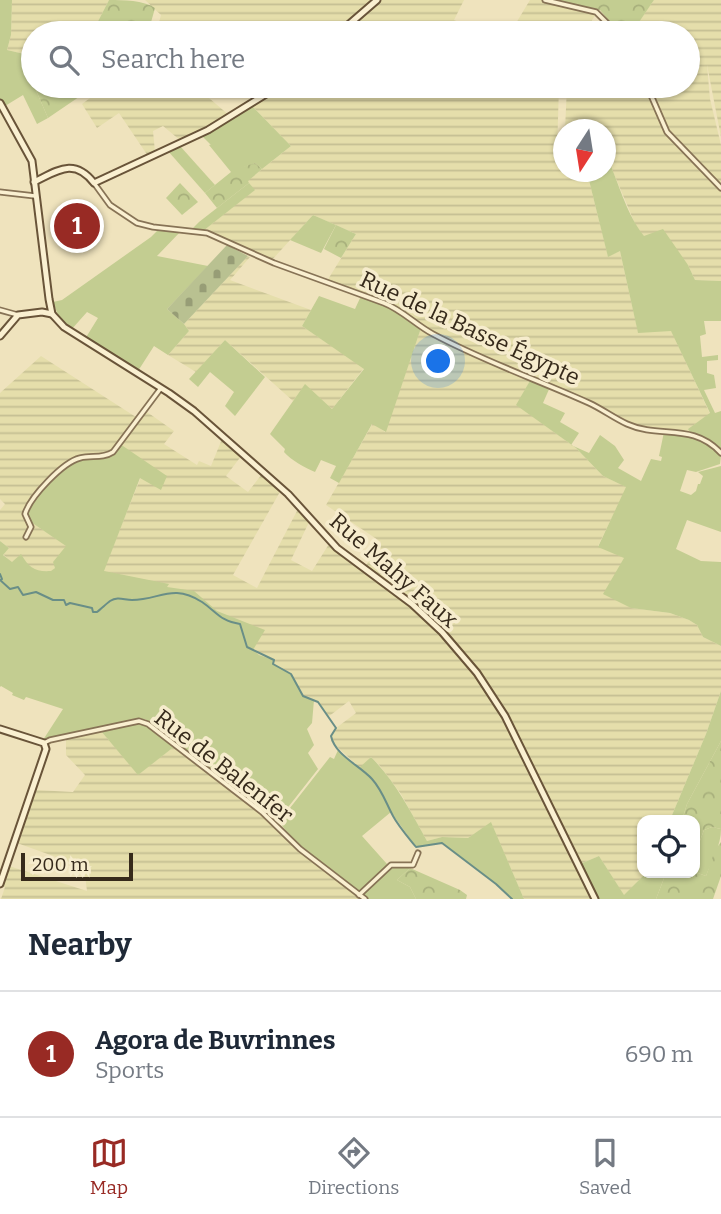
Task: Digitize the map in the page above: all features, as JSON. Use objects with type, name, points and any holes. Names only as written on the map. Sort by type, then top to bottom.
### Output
[{"type":"street","points":[[352,21],[376,0]]},
{"type":"street","points":[[545,0],[596,12],[608,21]]},
{"type":"street","points":[[34,182],[67,167],[85,174],[94,183],[208,130],[261,98]]},
{"type":"street","points":[[652,98],[667,132],[721,188]]},
{"type":"street","points":[[0,103],[32,161],[52,314],[42,312],[18,315],[0,310]]},
{"type":"street","name":"Rue de la Basse Égypte","points":[[94,183],[110,205],[137,223],[206,233],[274,263],[384,303],[434,335],[593,405],[627,424],[686,432],[711,444],[721,453]]},
{"type":"street","points":[[0,192],[35,195]]},
{"type":"street","name":"Rue Mahy Faux","points":[[52,314],[71,332],[194,411],[288,494],[337,548],[418,609],[468,661],[510,725],[595,899]]},
{"type":"street","points":[[0,336],[18,315]]},
{"type":"street","points":[[26,537],[31,527],[26,518],[26,510],[33,498],[70,462],[80,457],[102,457],[113,452],[161,388]]},
{"type":"street","name":"Rue de Balenfer","points":[[44,743],[139,721],[146,722],[262,812],[300,849],[365,899]]},
{"type":"street","points":[[0,729],[44,743],[46,752],[0,884]]},
{"type":"street","points":[[359,895],[391,865],[413,865],[418,853]]},
{"type":"shaded area","points":[[12,0],[109,0],[98,21],[21,21],[21,53],[7,50],[11,35]]},
{"type":"shaded area","points":[[145,0],[374,0],[350,21],[159,21],[161,15]]},
{"type":"shaded area","points":[[379,0],[464,0],[454,20],[456,21],[355,21]]},
{"type":"shaded area","points":[[530,0],[542,0],[597,13],[592,21],[517,21]]},
{"type":"shaded area","points":[[654,0],[721,0],[721,137],[707,65],[710,99],[721,145],[721,187],[669,133],[653,98],[700,98],[700,21],[639,21]]},
{"type":"shaded area","points":[[90,98],[209,98],[230,116],[181,141],[163,126],[153,131],[155,152],[148,156],[119,113],[97,128],[82,104]]},
{"type":"shaded area","points":[[264,98],[559,98],[558,119],[553,119],[553,182],[590,182],[608,256],[620,251],[638,332],[671,330],[710,414],[688,429],[689,431],[633,425],[593,403],[441,337],[393,305],[327,281],[356,234],[313,215],[271,261],[203,231],[254,190],[247,181],[291,146],[252,106]]},
{"type":"shaded area","points":[[566,98],[651,98],[665,130],[721,190],[721,281],[695,280],[688,265],[644,237],[636,226],[616,179],[616,119],[566,119]]},
{"type":"shaded area","points":[[248,256],[250,257],[230,280],[311,310],[302,326],[364,368],[332,409],[305,385],[293,401],[225,340],[196,372],[168,355],[189,331],[184,324]]},
{"type":"shaded area","points":[[421,328],[531,379],[517,405],[576,448],[603,476],[627,487],[598,546],[625,558],[631,608],[670,613],[689,620],[697,625],[703,637],[721,646],[721,691],[706,734],[672,815],[637,815],[637,878],[641,878],[624,896],[599,856],[580,864],[505,712],[452,640],[365,567],[381,542],[326,505],[373,423],[385,432]]},
{"type":"shaded area","points":[[41,356],[139,419],[111,451],[71,460],[27,504],[25,511],[28,520],[67,546],[55,561],[55,568],[51,572],[36,571],[28,565],[12,563],[3,554],[9,548],[0,541],[0,510],[5,504],[0,499],[0,393]]},
{"type":"shaded area","points":[[147,412],[174,431],[164,444],[197,465],[199,461],[211,466],[222,439],[242,455],[226,476],[248,492],[262,474],[281,490],[233,575],[257,588],[299,507],[310,520],[291,560],[312,571],[329,544],[398,595],[438,630],[471,669],[499,709],[595,899],[524,899],[491,823],[468,838],[442,837],[427,841],[401,794],[380,766],[371,757],[360,768],[331,741],[336,728],[356,713],[349,701],[328,717],[318,702],[303,696],[291,674],[273,664],[274,660],[259,655],[103,571],[141,477],[120,444]]},
{"type":"shaded area","points":[[101,731],[138,774],[175,746],[265,815],[360,897],[1,899],[5,887],[1,886],[9,866],[87,891],[84,867],[17,843],[36,790],[73,792],[85,775],[66,755],[66,738]]},
{"type":"green space","points":[[0,0],[12,0],[11,35],[7,50],[21,53],[21,96],[5,106],[0,100]]},
{"type":"green space","points":[[109,0],[139,2],[155,8],[151,21],[98,21]]},
{"type":"green space","points":[[654,0],[640,21],[609,21],[600,10],[553,2]]},
{"type":"green space","points":[[24,98],[39,98],[48,118],[37,124]]},
{"type":"green space","points":[[39,98],[77,98],[48,118]]},
{"type":"green space","points":[[252,106],[291,146],[262,169],[255,163],[236,170],[201,135]]},
{"type":"green space","points":[[213,144],[236,169],[255,163],[262,169],[217,208],[205,193],[231,172],[209,145]]},
{"type":"green space","points":[[180,146],[215,185],[205,193],[168,151]]},
{"type":"green space","points":[[616,180],[627,207],[644,236],[663,229],[695,280],[721,281],[721,321],[704,321],[706,334],[700,336],[702,357],[718,355],[718,360],[707,361],[707,373],[714,375],[716,388],[704,390],[715,413],[721,411],[721,451],[689,431],[688,429],[710,413],[671,331],[638,333],[620,251],[608,257],[589,182],[616,182]]},
{"type":"green space","points":[[180,183],[198,202],[182,215],[166,198]]},
{"type":"green space","points":[[249,183],[255,190],[203,231],[192,229],[199,222]]},
{"type":"green space","points":[[313,215],[336,225],[321,253],[290,240]]},
{"type":"green space","points":[[336,225],[356,234],[341,258],[324,249]]},
{"type":"green space","points":[[159,229],[181,231],[157,256],[208,266],[167,309],[189,331],[168,355],[154,346],[138,371],[85,339],[98,318],[87,312],[71,330],[58,315],[53,302],[62,300]]},
{"type":"green space","points":[[227,245],[248,256],[184,324],[167,309]]},
{"type":"green space","points":[[319,296],[355,309],[361,296],[396,310],[421,328],[386,432],[372,424],[339,483],[330,478],[336,466],[321,460],[315,472],[294,461],[270,434],[305,384],[332,409],[364,369],[302,326]]},
{"type":"green space","points":[[225,340],[265,377],[235,416],[225,406],[234,392],[210,372],[198,387],[189,379]]},
{"type":"green space","points":[[531,379],[550,387],[543,403],[565,413],[560,422],[579,433],[571,445],[516,405]]},
{"type":"green space","points":[[664,432],[694,439],[721,455],[720,464],[696,472],[687,470],[680,491],[691,495],[703,476],[698,472],[721,466],[721,532],[687,520],[676,549],[701,561],[721,562],[721,646],[703,637],[697,625],[689,620],[670,613],[631,608],[603,594],[624,558],[598,547],[626,487],[603,476],[573,446],[589,453],[600,435],[615,446],[624,460],[618,468],[641,481],[651,459],[661,461],[662,457],[659,456]]},
{"type":"green space","points":[[120,444],[167,476],[161,490],[140,478],[104,571],[194,591],[217,611],[265,630],[253,650],[274,660],[274,664],[291,674],[303,696],[314,700],[312,723],[307,729],[314,745],[308,753],[318,769],[276,821],[145,719],[43,740],[63,709],[26,697],[24,700],[0,687],[0,541],[9,548],[3,555],[12,562],[21,554],[30,566],[37,570],[51,571],[55,568],[53,562],[66,546],[28,520],[27,511],[36,497],[71,463],[83,458],[103,458]]},
{"type":"green space","points":[[721,691],[721,741],[684,815],[672,815]]},
{"type":"green space","points":[[135,723],[147,724],[175,746],[138,775],[101,731]]},
{"type":"green space","points":[[721,741],[721,829],[712,827],[704,830],[700,841],[700,815],[684,815]]},
{"type":"green space","points":[[338,750],[359,768],[371,757],[380,766],[409,808],[427,841],[442,837],[468,838],[491,822],[524,899],[512,899],[442,843],[416,847],[391,812],[362,836],[387,864],[390,863],[359,892],[300,848],[279,822],[330,757],[334,759]]},
{"type":"green space","points":[[712,827],[721,829],[718,847],[706,876],[700,874],[700,841],[704,830]]},
{"type":"green space","points":[[721,842],[721,876],[713,899],[656,899],[664,878],[700,878],[700,874],[706,876],[715,850]]},
{"type":"green space","points":[[599,856],[624,895],[641,878],[664,878],[656,899],[597,899],[580,864]]},
{"type":"green space","points":[[393,866],[410,868],[397,880],[410,887],[416,899],[366,899],[362,896]]},
{"type":"green space","points":[[410,868],[460,890],[467,895],[466,899],[416,899],[410,887],[397,880]]},
{"type":"waterway","points":[[0,574],[0,580],[10,589],[18,587],[23,595],[36,592],[53,600],[64,600],[66,605],[70,603],[92,608],[93,612],[116,599],[142,599],[174,593],[192,596],[223,618],[240,624],[247,647],[274,660],[273,664],[291,674],[303,696],[318,702],[336,728],[331,736],[337,749],[375,783],[395,820],[416,847],[442,843],[512,899]]},
{"type":"place","name":"Agora de Buvrinnes","points":[[77,226]]}]
